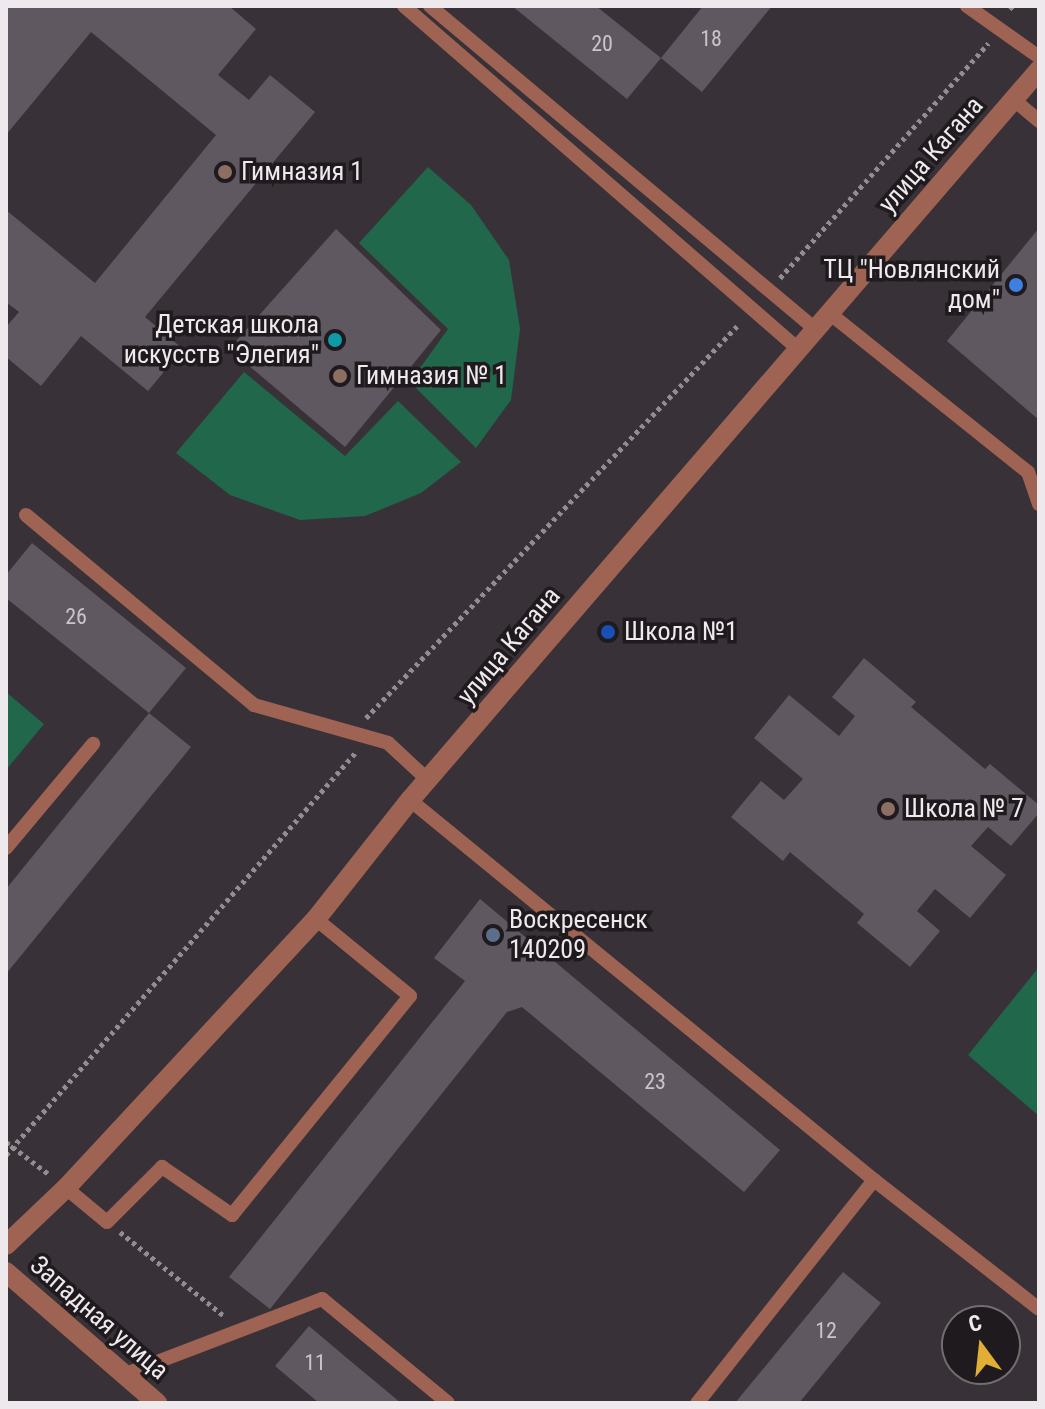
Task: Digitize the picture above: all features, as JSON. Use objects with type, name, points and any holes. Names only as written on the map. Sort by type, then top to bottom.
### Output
[{"type":"street","name":"улица Кагана","points":[[6,1245],[66,1188],[316,919],[410,800],[1039,70]]},
{"type":"street","name":"Западная улица","points":[[6,1272],[157,1403]]},
{"type":"lane","points":[[404,6],[797,348]]},
{"type":"lane","points":[[430,6],[814,328]]},
{"type":"lane","points":[[967,6],[1039,57]]},
{"type":"lane","points":[[1014,100],[1039,121]]},
{"type":"lane","points":[[828,312],[1028,472],[1039,504]]},
{"type":"lane","points":[[26,515],[254,705],[388,743],[429,781]]},
{"type":"lane","points":[[6,848],[93,744]]},
{"type":"lane","points":[[410,800],[874,1180],[1039,1309]]},
{"type":"lane","points":[[66,1188],[107,1222],[162,1167],[232,1215],[410,996],[316,919]]},
{"type":"lane","points":[[697,1403],[874,1180]]},
{"type":"lane","points":[[123,1375],[322,1299],[448,1403]]},
{"type":"path","points":[[768,291],[1001,30],[1016,6]]},
{"type":"path","points":[[6,1155],[369,738],[363,721],[753,310]]},
{"type":"path","points":[[6,1142],[66,1188]]},
{"type":"path","points":[[107,1222],[242,1330]]},
{"type":"green space","points":[[428,167],[471,205],[509,260],[520,329],[511,400],[476,448],[410,382],[448,329],[359,243]]},
{"type":"green space","points":[[244,372],[345,456],[398,401],[461,462],[421,493],[365,516],[300,520],[230,495],[176,453]]},
{"type":"green space","points":[[6,692],[44,724],[6,770]]},
{"type":"green space","points":[[1039,967],[1039,1116],[968,1055]]},
{"type":"building","name":"Гимназия 1","points":[[6,6],[229,6],[256,29],[218,75],[249,100],[270,75],[315,112],[145,317],[183,349],[148,391],[81,336],[41,386],[6,357],[6,327],[19,312],[6,302],[6,210],[95,283],[216,135],[91,32],[6,135]]},
{"type":"building","points":[[512,6],[596,6],[661,58],[627,99]]},
{"type":"building","points":[[703,6],[772,6],[702,92],[661,58]]},
{"type":"building","name":"ТЦ \"Новлянский дом\"","points":[[1039,228],[1039,420],[947,341]]},
{"type":"building","name":"Детская школа искусств \"Элегия\"","points":[[336,229],[441,330],[345,447],[229,349]]},
{"type":"building","points":[[32,543],[186,668],[149,713],[6,598],[6,575]]},
{"type":"building","name":"Школа № 7","points":[[864,658],[916,702],[911,707],[985,769],[990,764],[1039,805],[1039,813],[1011,846],[988,827],[971,846],[1006,875],[970,918],[935,889],[917,911],[940,931],[910,967],[857,923],[864,914],[790,852],[783,861],[731,817],[761,781],[784,800],[803,779],[754,738],[789,695],[839,736],[855,716],[832,697]]},
{"type":"building","points":[[149,713],[191,747],[6,974],[6,889]]},
{"type":"building","points":[[480,899],[780,1150],[744,1192],[522,1007],[507,1012],[270,1309],[229,1277],[465,981],[434,958]]},
{"type":"building","points":[[843,1272],[881,1303],[799,1403],[735,1403]]},
{"type":"building","points":[[309,1326],[401,1403],[319,1403],[275,1366]]},
{"type":"place","name":"Гимназия 1","points":[[225,172]]},
{"type":"place","name":"ТЦ \"Новлянский дом\"","points":[[1016,285]]},
{"type":"place","name":"Детская школа искусств \"Элегия\"","points":[[335,340]]},
{"type":"place","name":"Гимназия № 1","points":[[340,376]]},
{"type":"place","name":"Школа №1","points":[[608,632]]},
{"type":"place","name":"Школа № 7","points":[[888,809]]},
{"type":"place","name":"Воскресенск 140209","points":[[493,935]]}]
